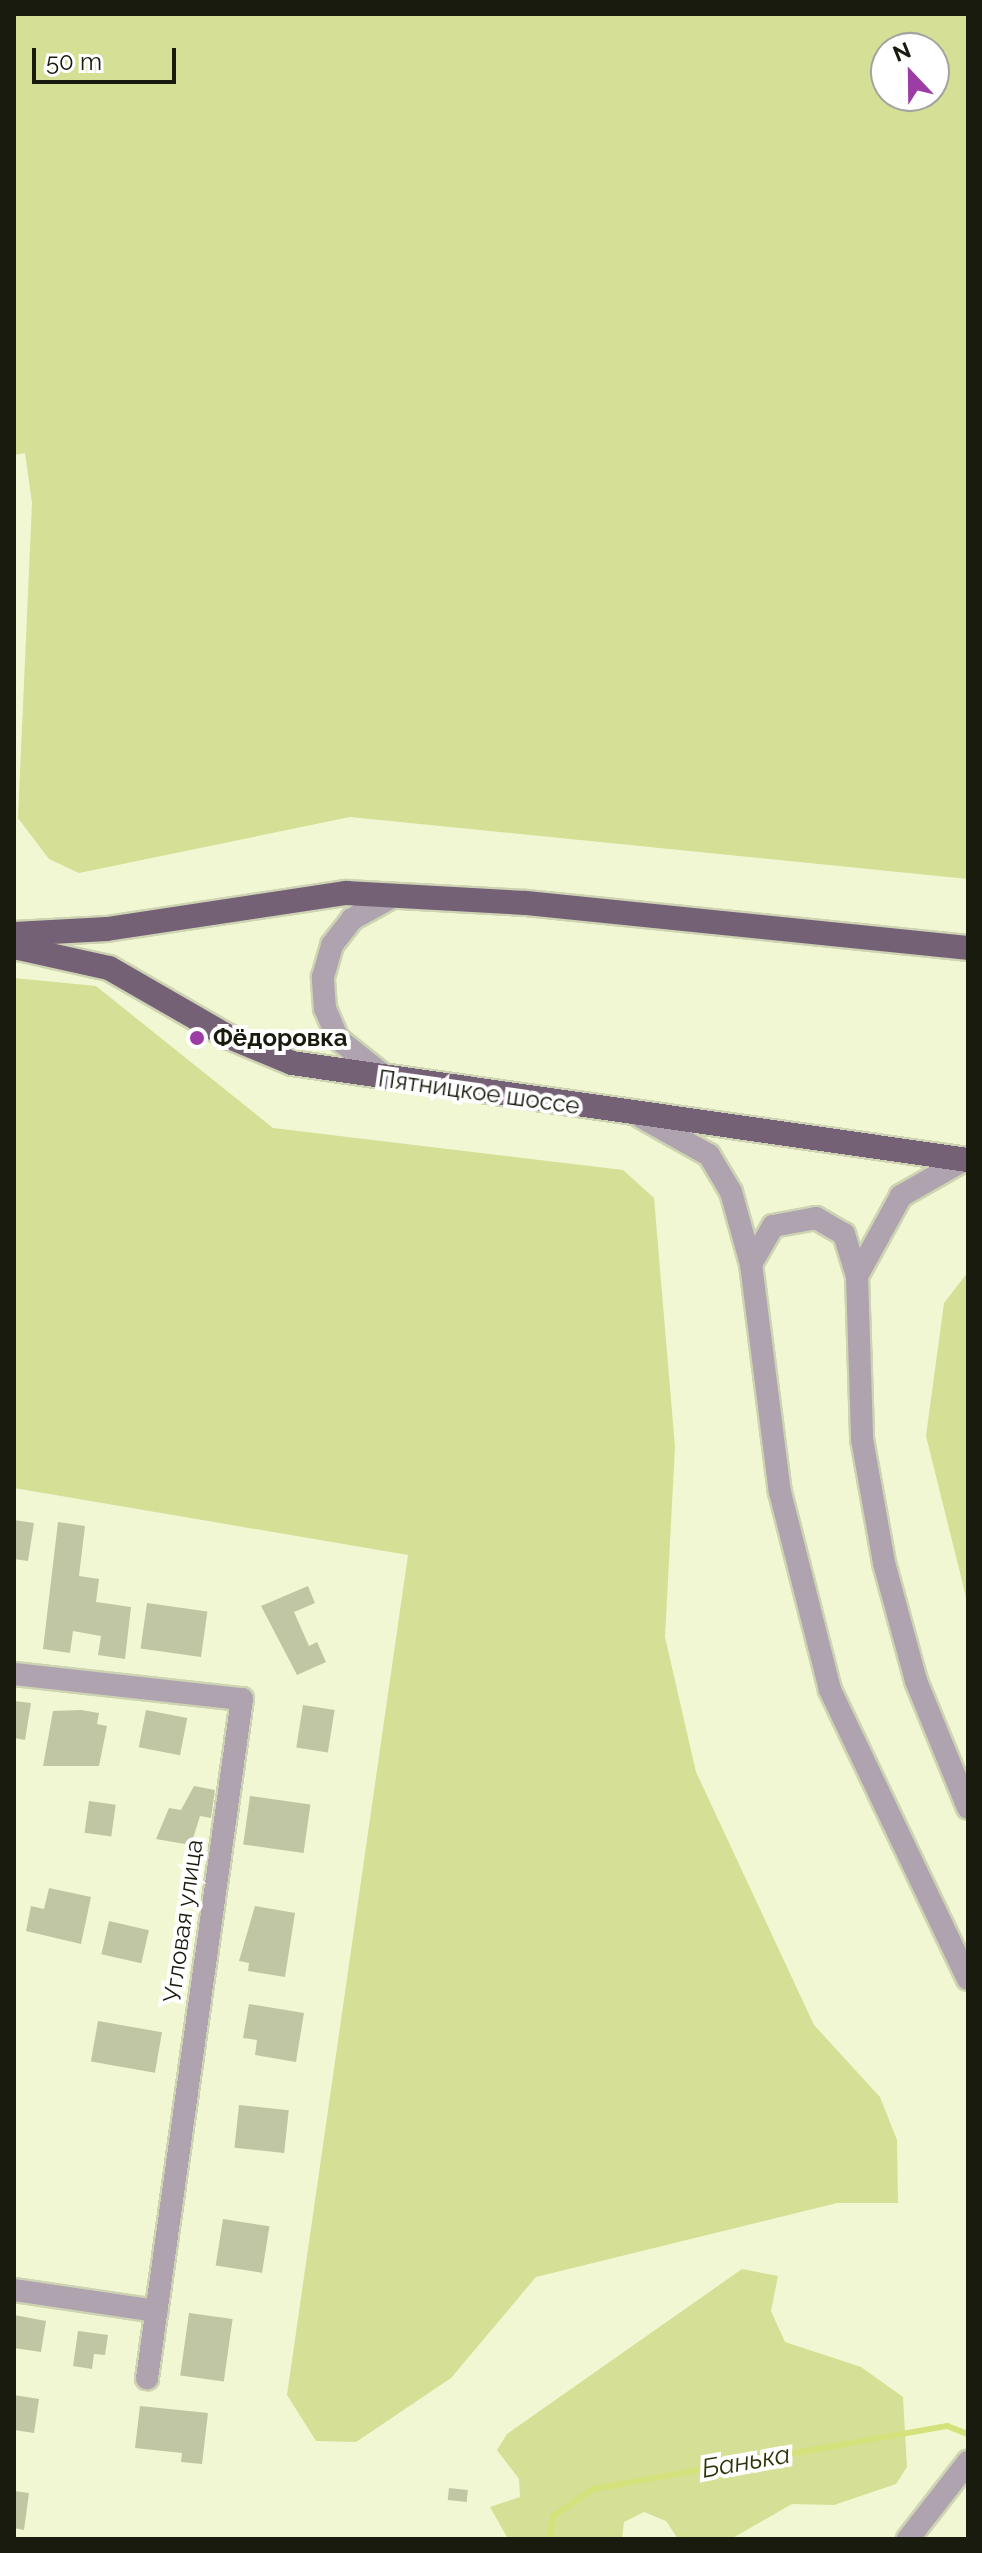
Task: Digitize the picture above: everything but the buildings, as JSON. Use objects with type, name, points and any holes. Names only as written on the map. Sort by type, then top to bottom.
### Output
[{"type":"main road","points":[[14,934],[107,929],[332,894],[411,894],[968,948]]},
{"type":"main road","name":"Пятницкое шоссе","points":[[14,947],[109,968],[229,1037],[292,1063],[399,1081],[966,1160]]},
{"type":"street","points":[[399,1081],[361,1063],[338,1039],[325,1009],[323,977],[352,919],[379,901],[411,894]]},
{"type":"street","points":[[636,1115],[709,1155],[731,1192],[751,1264],[780,1492],[830,1690],[968,1979]]},
{"type":"street","points":[[857,1276],[901,1196],[966,1160]]},
{"type":"street","points":[[751,1264],[773,1226],[816,1218],[844,1234],[857,1276],[862,1439],[884,1563],[916,1681],[968,1808]]},
{"type":"street","name":"Угловая улица","points":[[14,1674],[242,1699],[147,2378]]},
{"type":"street","points":[[14,2290],[156,2311]]},
{"type":"street","points":[[908,2539],[968,2462]]},
{"type":"green space","points":[[14,14],[968,14],[968,879],[350,817],[79,873],[49,859],[18,818],[32,503],[25,453],[14,455]]},
{"type":"green space","points":[[14,978],[96,986],[273,1128],[623,1170],[654,1198],[675,1447],[665,1637],[696,1772],[814,2025],[880,2097],[897,2140],[898,2203],[837,2203],[536,2277],[451,2378],[356,2442],[316,2441],[287,2395],[408,1555],[14,1488]]},
{"type":"green space","points":[[968,1272],[968,1605],[926,1436],[944,1303]]},
{"type":"green space","points":[[742,2269],[778,2276],[771,2311],[785,2342],[861,2367],[903,2397],[907,2467],[896,2484],[834,2505],[792,2504],[731,2539],[678,2539],[666,2521],[644,2512],[624,2522],[622,2539],[508,2539],[490,2507],[520,2497],[519,2479],[497,2450],[507,2434]]},
{"type":"waterway","name":"Банька","points":[[550,2539],[553,2516],[593,2489],[947,2426],[968,2434]]},
{"type":"place","name":"Фёдоровка","points":[[197,1038]]}]
